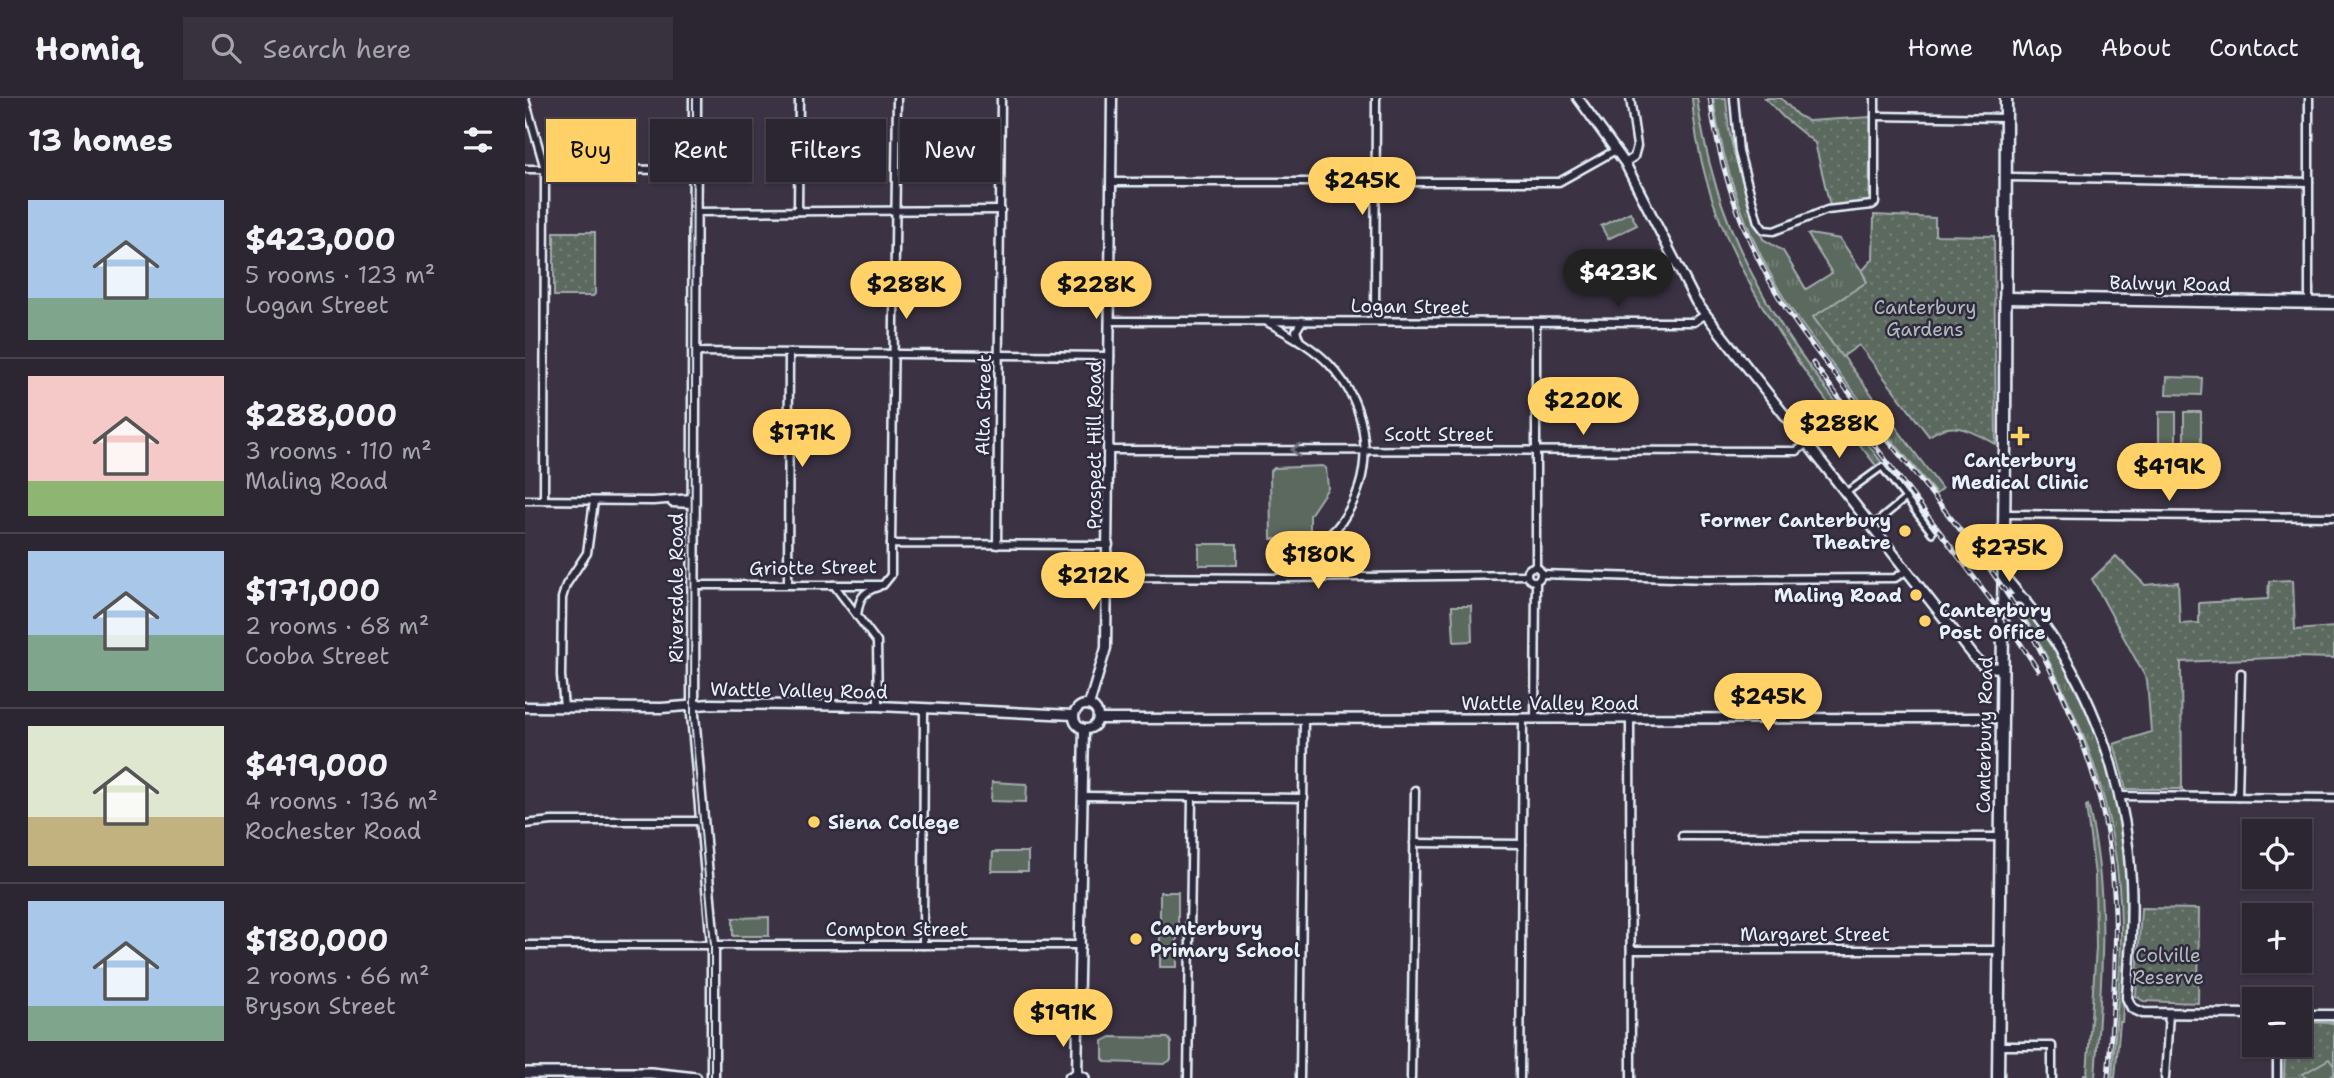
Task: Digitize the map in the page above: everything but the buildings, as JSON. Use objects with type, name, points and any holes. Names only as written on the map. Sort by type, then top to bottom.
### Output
[{"type":"main road","name":"Riversdale Road","points":[[695,98],[695,119]]},
{"type":"main road","name":"Canterbury Road","points":[[1998,1078],[2006,98]]},
{"type":"main road","name":"Riversdale Road","points":[[695,182],[693,705],[713,945],[713,1078]]},
{"type":"main road","name":"Balwyn Road","points":[[2005,298],[2334,303]]},
{"type":"main road","points":[[525,1073],[651,1073],[696,1078]]},
{"type":"street","points":[[798,211],[799,98]]},
{"type":"street","points":[[891,544],[897,98]]},
{"type":"street","name":"Alta Street","points":[[997,545],[1001,98]]},
{"type":"street","name":"Prospect Hill Road","points":[[1089,705],[1106,648],[1112,98]]},
{"type":"street","points":[[1375,321],[1376,98]]},
{"type":"street","points":[[1578,98],[1625,163],[1696,302],[1976,659],[1985,667],[2002,668]]},
{"type":"street","points":[[1625,163],[1634,157],[1637,146],[1630,98]]},
{"type":"street","points":[[1734,98],[1739,152],[1758,222],[1764,230],[1774,231],[1827,209],[1875,203],[1875,98]]},
{"type":"street","points":[[2309,98],[2309,302]]},
{"type":"street","points":[[525,99],[545,169],[544,500]]},
{"type":"street","points":[[1875,116],[2006,118]]},
{"type":"street","points":[[1112,182],[1559,182],[1616,150]]},
{"type":"street","points":[[525,169],[650,170]]},
{"type":"street","points":[[2006,177],[2309,182]]},
{"type":"street","points":[[694,212],[1001,210]]},
{"type":"street","name":"Logan Street","points":[[1111,321],[1695,322],[1706,314]]},
{"type":"street","points":[[1265,321],[1300,341],[1329,365],[1354,398],[1363,433],[1364,450],[1357,491],[1341,523],[1321,545],[1286,568],[1280,578]]},
{"type":"street","points":[[1300,341],[1296,331],[1302,321]]},
{"type":"street","points":[[1536,323],[1536,566],[1541,574]]},
{"type":"street","points":[[694,352],[1110,356]]},
{"type":"street","points":[[788,584],[789,353]]},
{"type":"street","name":"Scott Street","points":[[1110,450],[1797,451],[1807,443]]},
{"type":"street","points":[[1846,493],[1882,467],[1932,533]]},
{"type":"street","points":[[1871,526],[1906,498]]},
{"type":"street","points":[[525,500],[693,501]]},
{"type":"street","points":[[561,707],[563,591],[585,558],[590,533],[590,501]]},
{"type":"street","points":[[2004,514],[2334,517]]},
{"type":"street","name":"Griotte Street","points":[[693,585],[883,585],[891,575],[891,544],[1109,545]]},
{"type":"street","points":[[1527,575],[1530,567],[1536,566]]},
{"type":"street","points":[[1541,574],[1707,579],[1895,579],[1906,571]]},
{"type":"street","points":[[1535,718],[1536,581],[1541,574]]},
{"type":"street","points":[[1108,577],[1527,575]]},
{"type":"street","points":[[1527,575],[1530,580],[1536,581]]},
{"type":"street","points":[[2003,575],[2025,600],[2065,657],[2089,706],[2120,796],[2131,880],[2132,922],[2127,998],[2132,1008],[2143,1013],[2242,1014]]},
{"type":"street","points":[[834,585],[877,642],[879,706]]},
{"type":"street","points":[[857,616],[858,602],[866,591],[883,585]]},
{"type":"street","points":[[2003,607],[2013,598],[2025,600]]},
{"type":"street","points":[[2238,797],[2241,673]]},
{"type":"street","points":[[1089,705],[1095,709],[1098,719],[1095,725],[1084,729],[1077,724],[1073,715],[1078,707],[1089,705]]},
{"type":"street","name":"Wattle Valley Road","points":[[525,707],[879,706],[1073,715]]},
{"type":"street","points":[[923,945],[924,709]]},
{"type":"street","points":[[1300,1078],[1304,718]]},
{"type":"street","points":[[1520,1078],[1523,718]]},
{"type":"street","name":"Wattle Valley Road","points":[[1098,719],[2001,718]]},
{"type":"street","points":[[1630,719],[1631,1078]]},
{"type":"street","points":[[1076,1077],[1084,729]]},
{"type":"street","points":[[1411,1078],[1415,790]]},
{"type":"street","points":[[1083,796],[1304,798]]},
{"type":"street","points":[[2120,796],[2334,798]]},
{"type":"street","points":[[1188,1078],[1192,797]]},
{"type":"street","points":[[525,824],[552,821],[702,821]]},
{"type":"street","points":[[1682,836],[2000,837]]},
{"type":"street","points":[[1414,843],[1522,844]]},
{"type":"street","name":"Compton Street","points":[[525,945],[1081,945]]},
{"type":"street","name":"Margaret Street","points":[[1631,950],[1999,950]]},
{"type":"street","points":[[2165,1078],[2169,1013]]},
{"type":"street","points":[[2312,1015],[2334,1015]]},
{"type":"street","points":[[1998,1046],[2052,1046],[2052,1078]]},
{"type":"street","points":[[2277,1057],[2277,1078]]},
{"type":"green space","points":[[1692,98],[1697,98],[1713,176],[1721,201],[1752,275],[1792,341],[1882,463],[1877,467],[1783,340],[1732,249],[1713,201],[1699,151]]},
{"type":"green space","points":[[1713,98],[1726,98],[1734,152],[1763,239],[1783,251],[1806,289],[1832,273],[1808,235],[1810,234],[1840,239],[1862,271],[1867,282],[1814,317],[1942,489],[1936,494],[1814,341],[1773,280],[1739,205],[1723,152]]},
{"type":"green space","points":[[1765,98],[1781,98],[1797,115],[1808,121],[1871,117],[1869,202],[1830,206],[1815,143]]},
{"type":"green space","points":[[1630,212],[1637,225],[1608,239],[1601,226]]},
{"type":"green space","name":"Canterbury Gardens","points":[[1874,215],[1935,218],[1935,235],[1994,236],[1996,444],[1971,431],[1955,427],[1929,436],[1859,345],[1842,357],[1813,317],[1867,282],[1862,271],[1873,259]]},
{"type":"green space","points":[[554,232],[595,232],[593,296],[554,296]]},
{"type":"green space","points":[[2167,377],[2202,378],[2201,395],[2166,394]]},
{"type":"green space","points":[[2159,412],[2176,412],[2176,447],[2159,447]]},
{"type":"green space","points":[[2184,412],[2201,412],[2201,447],[2184,447]]},
{"type":"green space","points":[[1274,468],[1326,468],[1328,488],[1310,515],[1310,539],[1271,539],[1270,472]]},
{"type":"green space","points":[[1199,544],[1237,544],[1237,565],[1199,565]]},
{"type":"green space","points":[[2116,556],[2145,585],[2178,582],[2180,624],[2199,623],[2199,603],[2268,599],[2269,581],[2293,580],[2295,630],[2334,627],[2334,658],[2181,662],[2182,789],[2126,789],[2114,744],[2151,732],[2147,680],[2092,579]]},
{"type":"green space","points":[[2018,602],[2045,633],[2083,700],[2098,736],[2118,812],[2128,888],[2128,921],[2122,1022],[2115,1078],[2112,1078],[2121,929],[2113,841],[2093,761],[2078,722],[2041,646],[2018,608]]},
{"type":"green space","points":[[1452,606],[1471,606],[1472,641],[1454,642]]},
{"type":"green space","points":[[992,782],[1027,784],[1026,802],[991,801]]},
{"type":"green space","points":[[2088,805],[2100,873],[2102,907],[2095,1078],[2084,1078],[2084,1074],[2087,1074],[2096,948],[2095,875]]},
{"type":"green space","points":[[993,852],[1028,852],[1028,871],[992,871]]},
{"type":"green space","points":[[1160,892],[1178,892],[1178,927],[1160,927]]},
{"type":"green space","name":"Colville Reserve","points":[[2141,908],[2199,909],[2198,1003],[2143,1001],[2136,996]]},
{"type":"green space","points":[[769,917],[769,936],[733,936],[733,918]]},
{"type":"green space","points":[[1160,931],[1177,931],[1177,967],[1160,967]]},
{"type":"green space","points":[[2312,1022],[2334,1023],[2334,1078],[2284,1078],[2285,1057],[2312,1057]]},
{"type":"green space","points":[[1111,1037],[1168,1038],[1171,1042],[1171,1060],[1164,1064],[1106,1062],[1103,1059],[1103,1041]]},
{"type":"green space","points":[[2329,1059],[2334,1066],[2334,1074],[2328,1078],[2306,1078],[2303,1074]]},
{"type":"tram line","points":[[693,98],[691,718],[711,945],[711,1078]]},
{"type":"railway","points":[[1710,98],[1726,176],[1735,202],[1755,251],[1780,299],[1816,351],[1989,568],[2034,638],[2072,716],[2102,807],[2113,884],[2115,960],[2108,1078]]},
{"type":"railway","points":[[1813,363],[2000,612],[2038,670]]},
{"type":"place","name":"Canterbury Medical Clinic","points":[[2020,436]]},
{"type":"place","name":"Former Canterbury Theatre","points":[[1905,531]]},
{"type":"place","name":"Maling Road","points":[[1916,595]]},
{"type":"place","name":"Canterbury Post Office","points":[[1925,621]]},
{"type":"place","name":"Siena College","points":[[814,822]]},
{"type":"place","name":"Canterbury Primary School","points":[[1136,939]]}]
